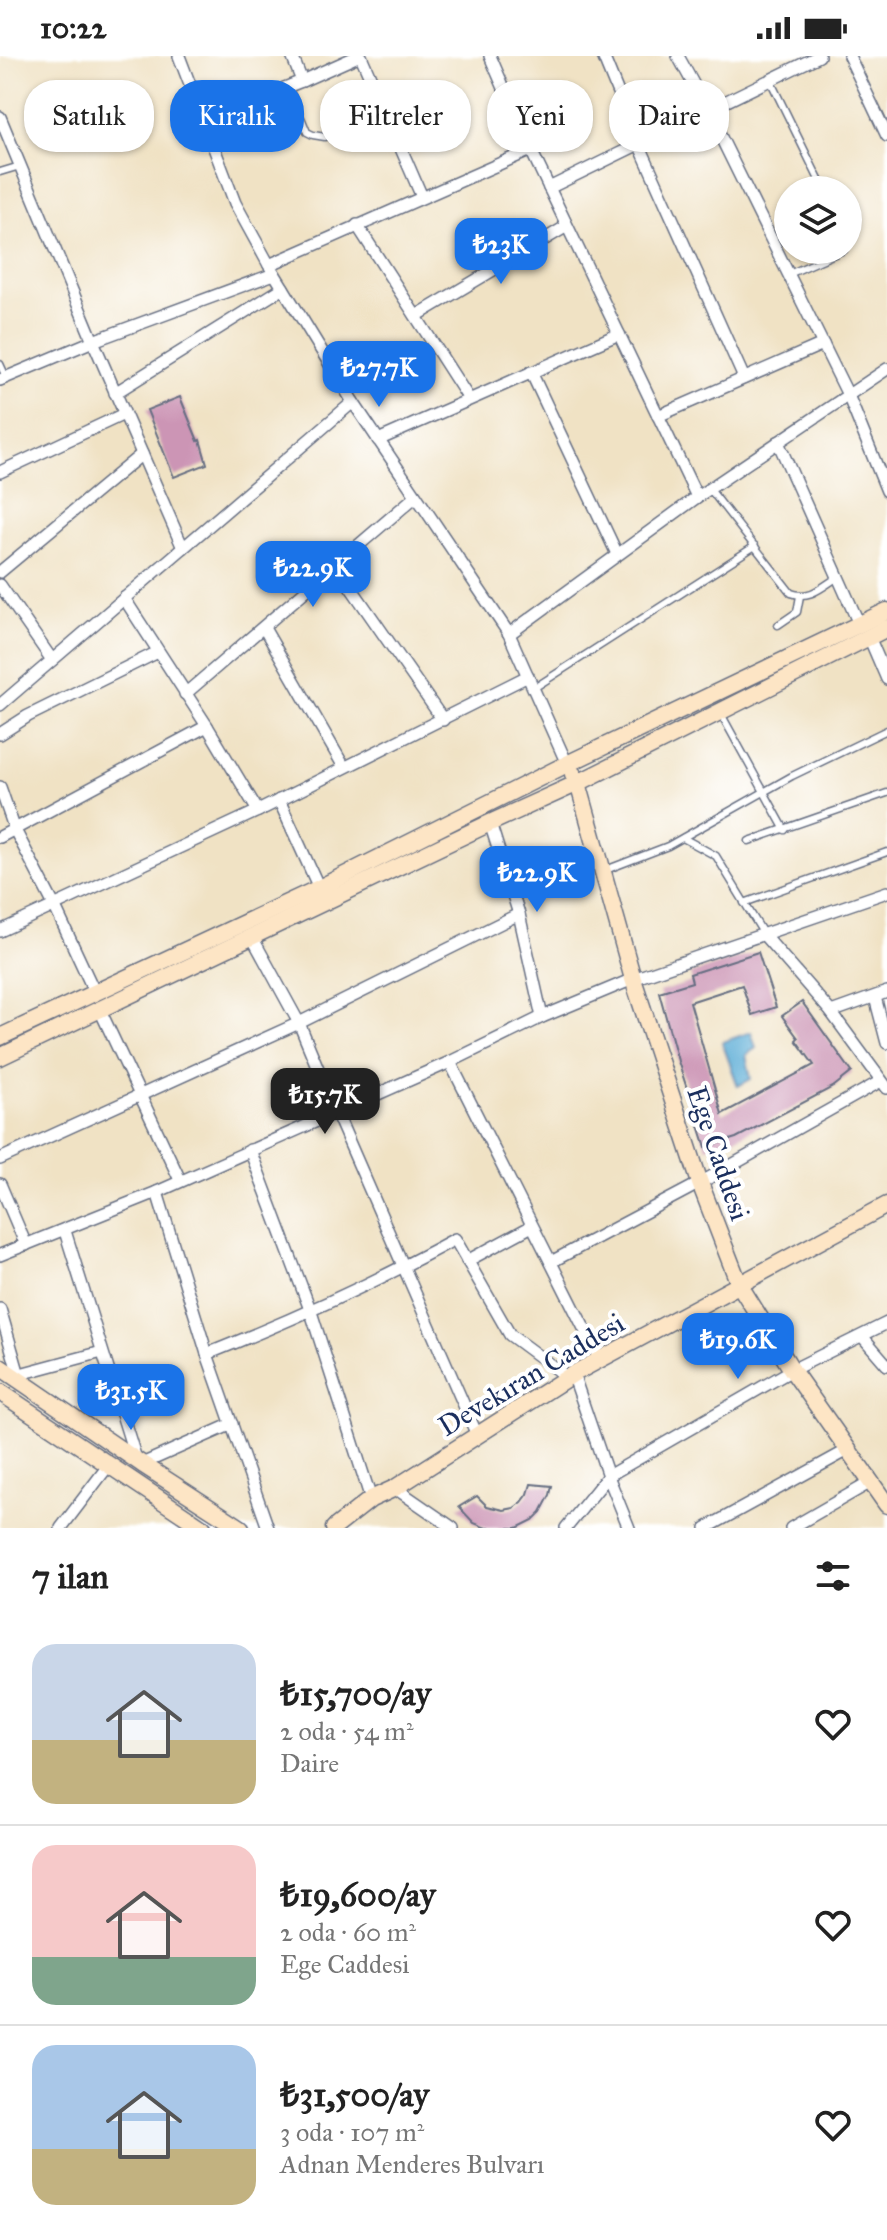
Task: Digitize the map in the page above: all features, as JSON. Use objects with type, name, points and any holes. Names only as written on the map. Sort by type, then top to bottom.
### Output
[{"type":"main road","points":[[0,1037],[98,1002],[252,937],[578,783],[720,712],[864,631],[887,611]]},
{"type":"main road","points":[[0,1057],[98,1002],[567,764],[864,631],[887,628]]},
{"type":"main road","name":"Ege Caddesi","points":[[567,764],[578,783],[633,979],[700,1183],[739,1284],[792,1370],[881,1492]]},
{"type":"main road","name":"Devekıran Caddesi","points":[[334,1528],[371,1499],[395,1488],[570,1376],[887,1205]]},
{"type":"main road","points":[[0,1367],[21,1378],[139,1462],[241,1528]]},
{"type":"main road","points":[[0,1392],[203,1528]]},
{"type":"street","points":[[179,56],[188,80]]},
{"type":"street","points":[[292,56],[302,80]]},
{"type":"street","points":[[304,80],[359,56],[370,80]]},
{"type":"street","points":[[490,56],[500,80]]},
{"type":"street","points":[[603,56],[613,80]]},
{"type":"street","points":[[678,56],[691,80]]},
{"type":"street","points":[[729,100],[819,56]]},
{"type":"street","points":[[849,56],[887,136]]},
{"type":"street","points":[[0,117],[183,548]]},
{"type":"street","points":[[215,152],[235,203],[272,270],[353,402],[509,634],[567,764]]},
{"type":"street","points":[[402,152],[422,197]]},
{"type":"street","points":[[3,378],[272,270],[357,225],[526,152]]},
{"type":"street","points":[[532,152],[697,497]]},
{"type":"street","points":[[549,188],[623,152]]},
{"type":"street","points":[[643,152],[744,378]]},
{"type":"street","points":[[728,152],[848,395],[887,491]]},
{"type":"street","points":[[357,225],[469,399]]},
{"type":"street","points":[[416,316],[567,226]]},
{"type":"street","points":[[115,393],[283,288]]},
{"type":"street","points":[[378,440],[619,334]]},
{"type":"street","points":[[658,416],[823,344]]},
{"type":"street","points":[[509,634],[709,488],[887,369]]},
{"type":"street","points":[[531,372],[617,554]]},
{"type":"street","points":[[0,705],[353,402]]},
{"type":"street","points":[[0,472],[124,414]]},
{"type":"street","points":[[778,442],[887,679]]},
{"type":"street","points":[[0,572],[142,454]]},
{"type":"street","points":[[185,694],[416,496]]},
{"type":"street","points":[[336,566],[443,720]]},
{"type":"street","points":[[0,585],[52,660]]},
{"type":"street","points":[[124,598],[258,811]]},
{"type":"street","points":[[264,628],[344,767]]},
{"type":"street","points":[[0,734],[28,716],[158,652]]},
{"type":"street","points":[[0,931],[258,811],[528,676]]},
{"type":"street","points":[[0,837],[207,726]]},
{"type":"street","points":[[0,787],[15,830],[54,905],[180,1180]]},
{"type":"street","points":[[279,800],[319,888]]},
{"type":"street","points":[[490,823],[519,914],[542,1017]]},
{"type":"street","points":[[0,1255],[157,1192],[450,1062],[542,1017],[633,979],[887,892]]},
{"type":"street","points":[[0,1159],[299,1023],[519,914]]},
{"type":"street","points":[[551,1262],[884,1084],[831,1012],[764,935]]},
{"type":"street","points":[[252,937],[299,1023],[477,1435]]},
{"type":"street","points":[[831,1012],[881,995],[887,1043]]},
{"type":"street","points":[[450,1062],[600,1360]]},
{"type":"street","points":[[250,1150],[311,1312],[371,1499]]},
{"type":"street","points":[[0,1184],[26,1245]]},
{"type":"street","points":[[157,1192],[207,1354],[268,1528]]},
{"type":"street","points":[[467,1261],[532,1226]]},
{"type":"street","points":[[65,1231],[139,1462],[232,1424]]},
{"type":"street","points":[[207,1354],[311,1312],[455,1239],[510,1335],[570,1376],[629,1528]]},
{"type":"street","points":[[0,1309],[21,1378],[102,1352]]},
{"type":"street","points":[[566,1528],[608,1476],[792,1370],[887,1323]]},
{"type":"street","points":[[862,1336],[887,1365]]},
{"type":"street","points":[[706,1528],[721,1524],[848,1450]]},
{"type":"street","points":[[61,1528],[108,1466]]},
{"type":"street","points":[[395,1488],[453,1528]]},
{"type":"street","points":[[791,1528],[881,1492]]},
{"type":"lane","points":[[770,80],[817,176]]},
{"type":"lane","points":[[304,125],[307,132],[320,137]]},
{"type":"lane","points":[[0,172],[20,166]]},
{"type":"lane","points":[[789,274],[812,264]]},
{"type":"lane","points":[[0,364],[3,378]]},
{"type":"lane","points":[[709,488],[791,593],[809,596],[838,577]]},
{"type":"lane","points":[[534,688],[755,546]]},
{"type":"lane","points":[[778,625],[797,612],[800,596]]},
{"type":"lane","points":[[720,712],[785,830]]},
{"type":"lane","points":[[603,871],[668,846],[792,776],[887,730]]},
{"type":"lane","points":[[749,841],[887,793]]},
{"type":"lane","points":[[683,838],[716,856],[764,935]]},
{"type":"lane","points":[[744,903],[887,852]]},
{"type":"water","points":[[751,1032],[756,1048],[746,1055],[751,1079],[738,1086],[722,1042]]},
{"type":"building","points":[[180,397],[200,440],[207,464],[174,477],[147,410]]},
{"type":"building","points":[[758,952],[776,1007],[752,1015],[742,985],[690,1002],[722,1114],[814,1065],[782,1016],[802,1002],[852,1072],[833,1087],[736,1138],[706,1147],[659,992],[692,982],[690,974]]},
{"type":"building","points":[[531,1484],[552,1486],[550,1495],[533,1520],[517,1528],[486,1528],[474,1523],[459,1507],[477,1496],[487,1506],[504,1510],[514,1508],[528,1494]]}]
